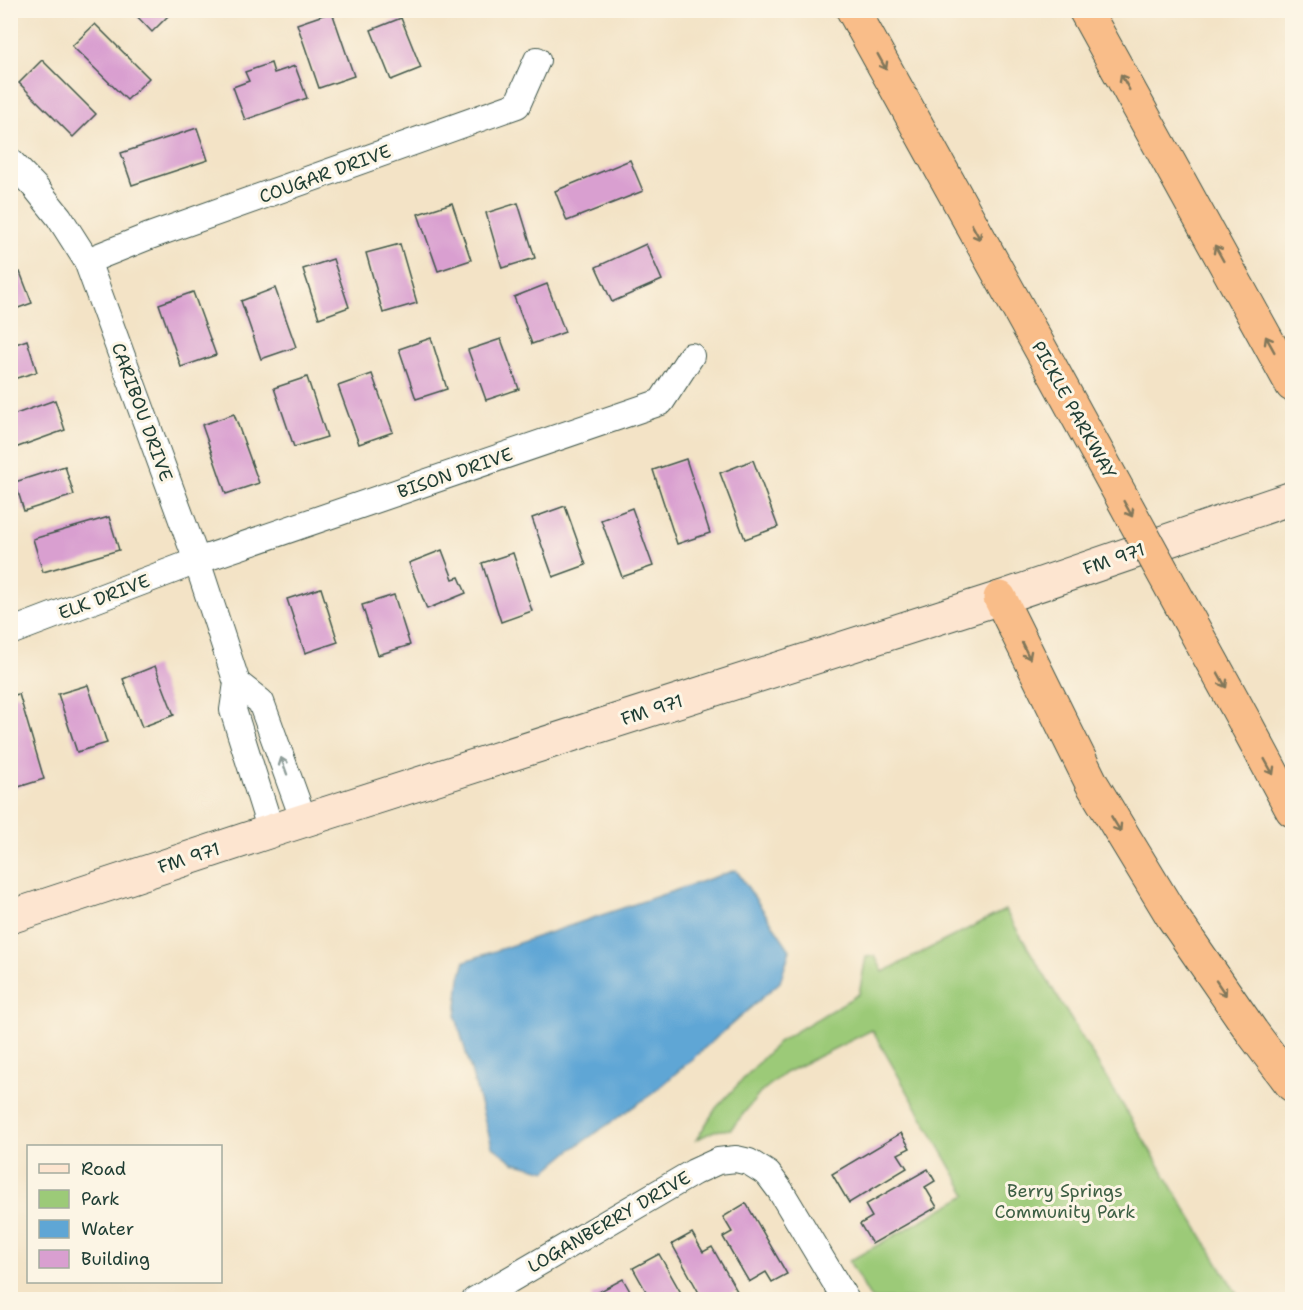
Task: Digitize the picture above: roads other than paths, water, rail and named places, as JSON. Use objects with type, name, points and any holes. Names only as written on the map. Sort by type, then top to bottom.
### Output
[{"type":"highway","name":"PICKLE PARKWAY","points":[[853,10],[1293,810]]},
{"type":"highway","points":[[1085,10],[1293,385]]},
{"type":"highway","points":[[1000,598],[1092,784],[1172,916],[1252,1032],[1293,1085]]},
{"type":"main road","name":"FM 971","points":[[10,917],[271,831],[1000,598],[1293,498]]},
{"type":"street","name":"COUGAR DRIVE","points":[[87,261],[147,237],[517,105],[537,60]]},
{"type":"street","name":"CARIBOU DRIVE","points":[[10,161],[59,217],[87,261],[197,561],[237,683],[233,710],[271,831]]},
{"type":"street","name":"BISON DRIVE","points":[[197,561],[661,402],[691,356]]},
{"type":"street","name":"ELK DRIVE","points":[[10,632],[197,561]]},
{"type":"street","points":[[237,683],[261,702],[304,821]]},
{"type":"street","name":"LOGANBERRY DRIVE","points":[[475,1299],[694,1172],[718,1161],[736,1159],[748,1162],[768,1174],[846,1299]]},
{"type":"water","points":[[736,870],[790,950],[780,982],[652,1094],[571,1150],[546,1171],[513,1162],[492,1146],[456,1017],[460,978],[465,961]]},
{"type":"park label","name":"Berry Springs Community Park","points":[[1065,1201]]}]
